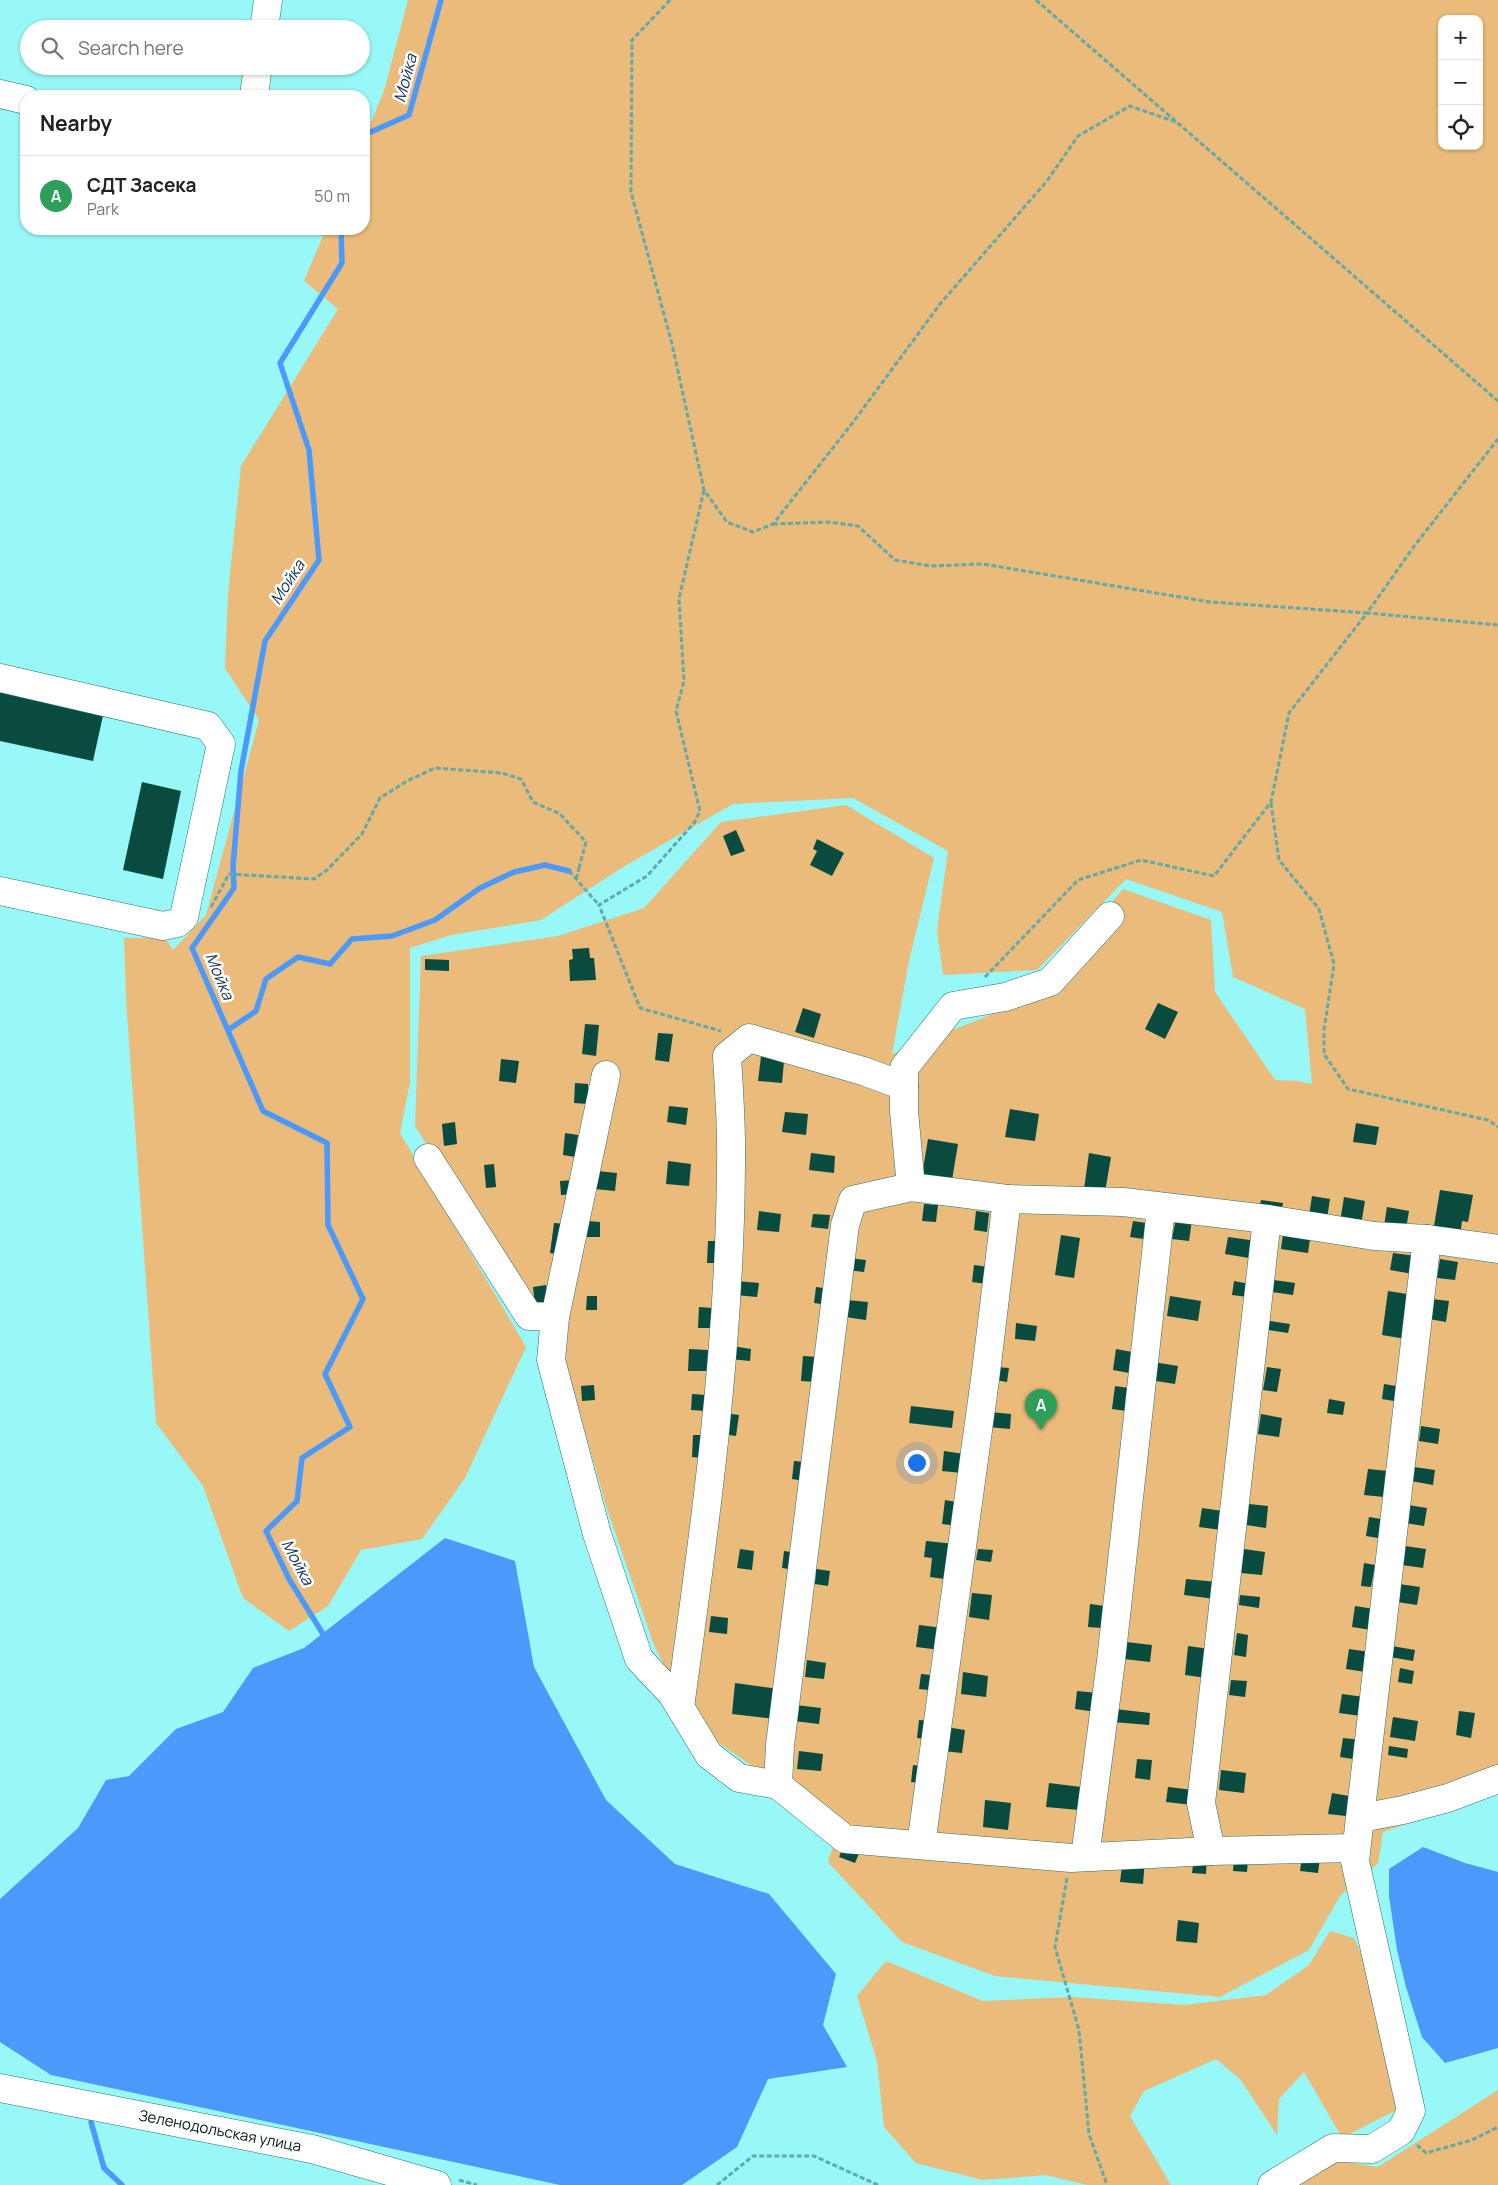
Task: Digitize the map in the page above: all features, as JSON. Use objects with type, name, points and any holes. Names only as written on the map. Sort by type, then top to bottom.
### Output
[{"type":"street","points":[[265,20],[268,0]]},
{"type":"street","points":[[255,90],[257,75]]},
{"type":"street","points":[[0,94],[20,99]]},
{"type":"street","points":[[0,678],[208,726],[221,744],[184,917],[177,923],[163,926],[0,891]]},
{"type":"street","points":[[911,1187],[904,1111],[904,1068],[953,1006],[1005,997],[1050,982],[1110,916]]},
{"type":"street","points":[[680,1706],[709,1495],[727,1278],[731,1164],[727,1056],[749,1038],[863,1071],[904,1086]]},
{"type":"street","points":[[606,1075],[555,1317],[551,1360],[597,1534],[639,1659],[672,1694],[709,1755],[739,1778],[778,1785],[845,1839],[1078,1858],[1211,1851],[1356,1848]]},
{"type":"street","points":[[428,1158],[529,1316],[555,1317]]},
{"type":"street","points":[[778,1785],[780,1745],[845,1225],[853,1200],[911,1187],[1007,1199],[1123,1202],[1161,1208],[1267,1219],[1374,1236],[1427,1239],[1498,1249]]},
{"type":"street","points":[[922,1844],[986,1372],[1007,1199]]},
{"type":"street","points":[[1078,1858],[1111,1661],[1161,1208]]},
{"type":"street","points":[[1211,1851],[1201,1803],[1267,1219]]},
{"type":"street","points":[[1272,2185],[1333,2148],[1372,2150],[1401,2130],[1411,2111],[1355,1861],[1427,1239]]},
{"type":"street","points":[[1361,1818],[1403,1810],[1448,1798],[1498,1778]]},
{"type":"street","name":"Зеленодольская улица","points":[[0,2088],[312,2149],[437,2185]]},
{"type":"path","points":[[670,0],[632,40],[631,192],[672,344],[704,490],[727,522],[753,532],[773,524],[829,522],[858,526],[896,560],[931,566],[983,564],[1210,602],[1498,625]]},
{"type":"path","points":[[1036,0],[1498,400]]},
{"type":"path","points":[[773,524],[854,420],[940,304],[1047,181],[1078,136],[1130,106],[1176,122]]},
{"type":"path","points":[[1498,439],[1415,545],[1366,613],[1289,713],[1271,802],[1279,860],[1319,910],[1334,964],[1324,1030],[1324,1054],[1341,1080],[1348,1089],[1488,1120],[1498,1127]]},
{"type":"path","points":[[599,905],[647,876],[694,823],[700,811],[676,711],[684,681],[678,599],[704,490]]},
{"type":"path","points":[[206,915],[228,874],[314,879],[327,870],[362,834],[380,798],[407,781],[435,768],[502,773],[521,779],[533,802],[560,814],[586,842],[576,879]]},
{"type":"path","points":[[980,981],[1078,880],[1141,860],[1214,876],[1271,802]]},
{"type":"path","points":[[569,870],[599,905],[640,1008],[749,1038]]},
{"type":"path","points":[[1078,1858],[1055,1947],[1079,2030],[1089,2134],[1107,2185]]},
{"type":"path","points":[[1401,2130],[1426,2153],[1472,2140],[1498,2127]]},
{"type":"path","points":[[717,2185],[753,2156],[814,2156],[878,2185]]},
{"type":"shaded area","points":[[408,0],[1498,0],[1498,1792],[1383,1832],[1378,1863],[1340,1896],[1309,1950],[1220,1997],[995,1976],[902,1942],[828,1862],[839,1827],[790,1776],[758,1770],[696,1727],[654,1645],[607,1509],[562,1350],[531,1312],[415,1126],[421,956],[558,936],[644,908],[721,822],[846,805],[934,858],[909,961],[892,1054],[1028,1000],[1123,889],[1211,920],[1215,992],[1275,1080],[1312,1084],[1305,1009],[1233,977],[1222,912],[1126,879],[1037,970],[943,975],[937,930],[948,851],[853,798],[733,804],[623,867],[541,920],[451,935],[410,948],[410,1082],[400,1133],[526,1347],[465,1478],[422,1539],[361,1550],[328,1606],[289,1631],[243,1598],[203,1486],[156,1423],[126,999],[124,938],[165,938],[173,950],[206,915],[259,720],[225,668],[228,594],[241,466],[338,309],[304,281],[323,235],[370,235],[370,125],[384,91]]},
{"type":"shaded area","points":[[1330,1931],[1354,1938],[1371,1976],[1404,2106],[1342,2138],[1304,2072],[1279,2099],[1277,2135],[1240,2079],[1216,2059],[1144,2091],[1130,2116],[1171,2185],[1087,2185],[1046,2175],[983,2180],[916,2163],[884,2127],[877,2061],[857,1996],[886,1961],[983,2001],[1072,1997],[1184,2005],[1266,1995],[1309,1965]]},
{"type":"shaded area","points":[[1498,2090],[1498,2185],[1301,2185],[1323,2158],[1378,2167]]},
{"type":"water","points":[[445,1538],[515,1561],[534,1667],[606,1800],[675,1864],[769,1894],[836,1974],[823,2025],[847,2067],[768,2079],[737,2147],[682,2185],[560,2185],[51,2075],[0,2042],[0,1899],[78,1828],[106,1780],[129,1776],[176,1729],[223,1712],[253,1668],[304,1648]]},
{"type":"water","points":[[1423,1847],[1465,1863],[1498,1872],[1498,2048],[1445,2063],[1422,2037],[1406,1987],[1397,1950],[1389,1896],[1389,1869]]},
{"type":"building","points":[[0,689],[104,711],[93,761],[0,741]]},
{"type":"building","points":[[142,782],[181,791],[163,879],[123,870]]},
{"type":"building","points":[[736,830],[745,851],[731,856],[723,836]]},
{"type":"building","points":[[817,839],[844,853],[832,876],[810,865],[817,851],[813,849]]},
{"type":"building","points":[[589,948],[590,958],[594,958],[596,980],[570,981],[569,960],[573,959],[572,949]]},
{"type":"building","points":[[425,959],[449,960],[449,971],[425,970]]},
{"type":"building","points":[[1158,1003],[1178,1012],[1165,1039],[1145,1029]]},
{"type":"building","points":[[803,1008],[821,1014],[814,1038],[795,1032]]},
{"type":"building","points":[[585,1024],[599,1025],[596,1056],[582,1054]]},
{"type":"building","points":[[658,1033],[673,1034],[669,1062],[655,1060]]},
{"type":"building","points":[[762,1048],[785,1050],[782,1083],[758,1081]]},
{"type":"building","points":[[501,1059],[519,1061],[516,1083],[499,1081]]},
{"type":"building","points":[[575,1083],[588,1084],[588,1104],[574,1103]]},
{"type":"building","points":[[669,1106],[688,1108],[686,1125],[667,1122]]},
{"type":"building","points":[[1010,1109],[1039,1114],[1035,1141],[1005,1137]]},
{"type":"building","points":[[785,1112],[808,1114],[806,1135],[782,1132]]},
{"type":"building","points":[[455,1122],[457,1144],[444,1146],[442,1124]]},
{"type":"building","points":[[1356,1123],[1379,1127],[1376,1145],[1353,1142]]},
{"type":"building","points":[[565,1133],[578,1135],[575,1157],[563,1155]]},
{"type":"building","points":[[928,1139],[958,1144],[952,1180],[922,1175]]},
{"type":"building","points":[[811,1153],[835,1156],[834,1173],[809,1170]]},
{"type":"building","points":[[1089,1153],[1111,1157],[1105,1192],[1084,1189]]},
{"type":"building","points":[[668,1161],[691,1164],[689,1186],[666,1184]]},
{"type":"building","points":[[494,1164],[496,1187],[486,1188],[484,1165]]},
{"type":"building","points":[[597,1171],[617,1173],[615,1191],[595,1189]]},
{"type":"building","points":[[575,1180],[576,1194],[561,1195],[560,1181]]},
{"type":"building","points":[[1440,1190],[1473,1195],[1468,1222],[1462,1221],[1460,1236],[1433,1232]]},
{"type":"building","points":[[1312,1196],[1330,1199],[1327,1219],[1309,1216]]},
{"type":"building","points":[[1344,1197],[1365,1201],[1361,1225],[1340,1222]]},
{"type":"building","points":[[1261,1200],[1283,1203],[1281,1214],[1259,1210]]},
{"type":"building","points":[[924,1204],[938,1205],[936,1222],[922,1221]]},
{"type":"building","points":[[1387,1207],[1409,1211],[1406,1229],[1384,1226]]},
{"type":"building","points":[[759,1211],[781,1214],[779,1232],[757,1230]]},
{"type":"building","points":[[976,1211],[989,1213],[987,1232],[974,1230]]},
{"type":"building","points":[[813,1214],[830,1215],[828,1229],[811,1227]]},
{"type":"building","points":[[1176,1218],[1192,1220],[1189,1241],[1172,1239]]},
{"type":"building","points":[[588,1221],[600,1222],[600,1237],[587,1237]]},
{"type":"building","points":[[1133,1221],[1146,1223],[1144,1239],[1130,1237]]},
{"type":"building","points":[[554,1223],[566,1224],[563,1255],[550,1253]]},
{"type":"building","points":[[1283,1234],[1310,1239],[1308,1253],[1281,1249]]},
{"type":"building","points":[[1061,1235],[1080,1238],[1074,1278],[1055,1275]]},
{"type":"building","points":[[1228,1237],[1257,1241],[1255,1259],[1225,1254]]},
{"type":"building","points":[[708,1241],[719,1241],[718,1263],[707,1263]]},
{"type":"building","points":[[1393,1253],[1416,1256],[1413,1274],[1390,1270]]},
{"type":"building","points":[[848,1258],[866,1260],[864,1272],[847,1270]]},
{"type":"building","points":[[1440,1259],[1458,1262],[1455,1280],[1437,1278]]},
{"type":"building","points":[[974,1265],[989,1267],[987,1284],[972,1282]]},
{"type":"building","points":[[1274,1280],[1295,1283],[1293,1295],[1272,1292]]},
{"type":"building","points":[[737,1281],[759,1283],[757,1297],[735,1295]]},
{"type":"building","points":[[1234,1281],[1250,1284],[1248,1297],[1232,1295]]},
{"type":"building","points":[[546,1285],[548,1304],[535,1306],[533,1287]]},
{"type":"building","points":[[816,1287],[830,1289],[828,1305],[814,1303]]},
{"type":"building","points":[[1388,1291],[1413,1295],[1406,1339],[1382,1335]]},
{"type":"building","points":[[587,1296],[597,1296],[597,1310],[586,1310]]},
{"type":"building","points":[[1170,1296],[1201,1301],[1198,1321],[1167,1316]]},
{"type":"building","points":[[1432,1299],[1449,1301],[1446,1322],[1429,1319]]},
{"type":"building","points":[[847,1300],[868,1302],[866,1320],[845,1317]]},
{"type":"building","points":[[699,1307],[712,1308],[711,1328],[698,1328]]},
{"type":"building","points":[[1270,1321],[1290,1324],[1288,1333],[1268,1330]]},
{"type":"building","points":[[1016,1323],[1037,1326],[1035,1341],[1015,1339]]},
{"type":"building","points":[[732,1346],[751,1349],[750,1361],[730,1359]]},
{"type":"building","points":[[689,1349],[708,1350],[707,1371],[688,1371]]},
{"type":"building","points":[[1116,1349],[1132,1352],[1129,1373],[1113,1370]]},
{"type":"building","points":[[803,1356],[819,1357],[817,1382],[801,1381]]},
{"type":"building","points":[[1153,1362],[1178,1366],[1175,1384],[1150,1380]]},
{"type":"building","points":[[997,1367],[1009,1368],[1007,1382],[995,1380]]},
{"type":"building","points":[[1267,1367],[1281,1369],[1277,1392],[1263,1390]]},
{"type":"building","points":[[1384,1384],[1396,1386],[1394,1401],[1382,1399]]},
{"type":"building","points":[[594,1385],[595,1400],[582,1401],[581,1386]]},
{"type":"building","points":[[1115,1386],[1129,1388],[1126,1411],[1112,1409]]},
{"type":"building","points":[[692,1394],[706,1395],[705,1411],[691,1410]]},
{"type":"building","points":[[1329,1399],[1345,1402],[1343,1415],[1327,1413]]},
{"type":"building","points":[[911,1406],[954,1411],[952,1428],[909,1423]]},
{"type":"building","points":[[990,1412],[1011,1414],[1010,1429],[988,1427]]},
{"type":"building","points":[[724,1413],[739,1415],[736,1436],[722,1434]]},
{"type":"building","points":[[1261,1414],[1282,1418],[1279,1437],[1258,1434]]},
{"type":"building","points":[[1421,1426],[1440,1429],[1438,1444],[1419,1441]]},
{"type":"building","points":[[693,1435],[704,1435],[703,1458],[692,1457]]},
{"type":"building","points":[[944,1451],[964,1454],[962,1473],[942,1471]]},
{"type":"building","points":[[794,1461],[806,1462],[804,1481],[792,1479]]},
{"type":"building","points":[[1414,1467],[1435,1470],[1433,1485],[1411,1481]]},
{"type":"building","points":[[1368,1469],[1388,1471],[1384,1497],[1364,1495]]},
{"type":"building","points":[[945,1500],[962,1503],[959,1526],[942,1524]]},
{"type":"building","points":[[1249,1504],[1268,1506],[1266,1528],[1246,1525]]},
{"type":"building","points":[[1408,1505],[1427,1508],[1424,1526],[1405,1523]]},
{"type":"building","points":[[1202,1508],[1223,1511],[1221,1530],[1199,1527]]},
{"type":"building","points":[[1369,1517],[1381,1519],[1378,1538],[1366,1536]]},
{"type":"building","points":[[926,1541],[955,1544],[951,1580],[930,1577],[932,1558],[924,1557]]},
{"type":"building","points":[[1405,1546],[1426,1549],[1423,1568],[1402,1565]]},
{"type":"building","points":[[740,1549],[754,1551],[752,1570],[737,1568]]},
{"type":"building","points":[[978,1549],[993,1550],[991,1562],[976,1560]]},
{"type":"building","points":[[1244,1549],[1265,1552],[1262,1575],[1241,1573]]},
{"type":"building","points":[[784,1551],[797,1553],[795,1570],[782,1568]]},
{"type":"building","points":[[1364,1563],[1375,1565],[1371,1587],[1361,1586]]},
{"type":"building","points":[[816,1569],[830,1571],[828,1586],[815,1584]]},
{"type":"building","points":[[1186,1579],[1217,1582],[1215,1599],[1184,1595]]},
{"type":"building","points":[[1399,1584],[1420,1587],[1417,1605],[1397,1602]]},
{"type":"building","points":[[972,1593],[992,1595],[989,1620],[969,1617]]},
{"type":"building","points":[[1240,1595],[1260,1597],[1259,1608],[1239,1605]]},
{"type":"building","points":[[1090,1604],[1105,1606],[1102,1628],[1088,1627]]},
{"type":"building","points":[[1355,1606],[1374,1609],[1371,1630],[1352,1627]]},
{"type":"building","points":[[711,1616],[728,1618],[727,1634],[709,1632]]},
{"type":"building","points":[[919,1625],[943,1628],[941,1650],[916,1647]]},
{"type":"building","points":[[1237,1633],[1248,1635],[1246,1657],[1234,1655]]},
{"type":"building","points":[[1126,1642],[1152,1645],[1150,1662],[1124,1659]]},
{"type":"building","points":[[1188,1646],[1210,1649],[1207,1678],[1185,1675]]},
{"type":"building","points":[[1392,1646],[1415,1650],[1413,1661],[1390,1657]]},
{"type":"building","points":[[1349,1649],[1370,1652],[1366,1672],[1346,1669]]},
{"type":"building","points":[[807,1660],[826,1663],[824,1679],[805,1677]]},
{"type":"building","points":[[1400,1668],[1414,1671],[1412,1684],[1398,1682]]},
{"type":"building","points":[[963,1672],[988,1676],[986,1697],[961,1694]]},
{"type":"building","points":[[921,1674],[941,1676],[939,1691],[919,1689]]},
{"type":"building","points":[[1231,1680],[1247,1681],[1245,1697],[1229,1695]]},
{"type":"building","points":[[735,1683],[779,1689],[775,1719],[732,1714]]},
{"type":"building","points":[[1077,1691],[1098,1693],[1096,1712],[1075,1709]]},
{"type":"building","points":[[1342,1694],[1364,1697],[1361,1716],[1339,1713]]},
{"type":"building","points":[[796,1705],[821,1708],[819,1724],[794,1721]]},
{"type":"building","points":[[1115,1709],[1150,1713],[1149,1725],[1113,1722]]},
{"type":"building","points":[[1459,1711],[1475,1713],[1471,1738],[1456,1735]]},
{"type":"building","points":[[1393,1717],[1418,1721],[1415,1741],[1390,1737]]},
{"type":"building","points":[[919,1720],[936,1721],[934,1740],[917,1738]]},
{"type":"building","points":[[946,1727],[965,1730],[962,1753],[943,1751]]},
{"type":"building","points":[[1343,1738],[1362,1740],[1359,1760],[1340,1757]]},
{"type":"building","points":[[1389,1746],[1408,1749],[1407,1758],[1388,1755]]},
{"type":"building","points":[[799,1751],[823,1754],[821,1771],[797,1769]]},
{"type":"building","points":[[1137,1759],[1152,1760],[1150,1780],[1135,1778]]},
{"type":"building","points":[[913,1765],[929,1767],[927,1784],[911,1782]]},
{"type":"building","points":[[1221,1770],[1246,1773],[1244,1793],[1219,1790]]},
{"type":"building","points":[[1049,1783],[1081,1787],[1079,1810],[1046,1807]]},
{"type":"building","points":[[1168,1787],[1194,1790],[1193,1805],[1166,1802]]},
{"type":"building","points":[[1332,1793],[1349,1796],[1346,1816],[1328,1814]]},
{"type":"building","points":[[985,1800],[1011,1803],[1008,1830],[983,1827]]},
{"type":"building","points":[[844,1845],[860,1851],[855,1863],[839,1857]]},
{"type":"building","points":[[1302,1856],[1320,1858],[1318,1873],[1300,1871]]},
{"type":"building","points":[[1123,1857],[1145,1859],[1143,1884],[1120,1882]]},
{"type":"building","points":[[1194,1857],[1207,1858],[1206,1874],[1192,1873]]},
{"type":"building","points":[[1234,1858],[1248,1859],[1247,1872],[1233,1871]]},
{"type":"building","points":[[1178,1920],[1199,1923],[1197,1943],[1176,1941]]},
{"type":"waterway","name":"Мойка","points":[[370,132],[409,115],[441,0]]},
{"type":"waterway","name":"Мойка","points":[[325,1641],[323,1634],[289,1579],[266,1531],[297,1501],[302,1458],[350,1427],[325,1374],[363,1299],[328,1225],[327,1143],[263,1111],[192,948],[234,888],[233,866],[241,771],[265,641],[319,560],[309,450],[280,363],[342,263],[341,235]]},
{"type":"waterway","points":[[228,1030],[256,1011],[266,979],[298,957],[330,964],[352,939],[392,936],[435,920],[480,888],[514,872],[545,865],[569,871]]},
{"type":"waterway","name":"Мойка","points":[[91,2122],[104,2168],[122,2185]]},
{"type":"place","name":"СДТ Засека","points":[[1041,1430]]}]
